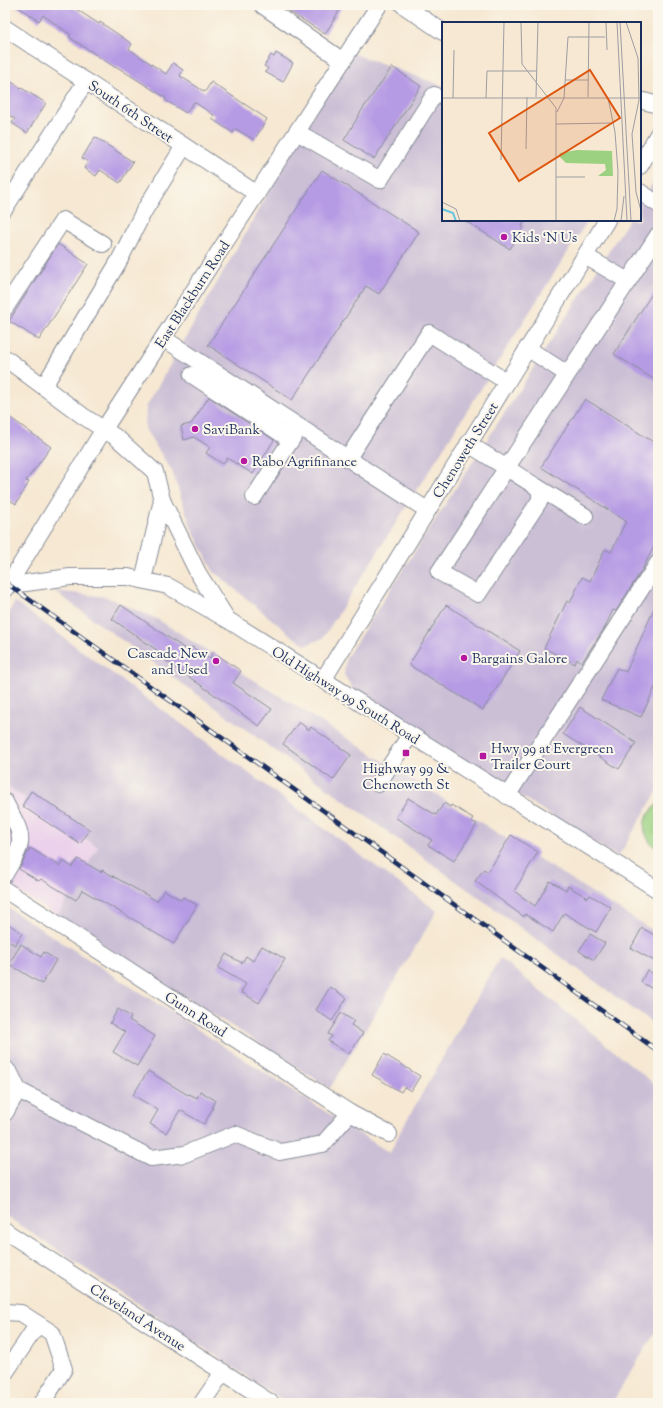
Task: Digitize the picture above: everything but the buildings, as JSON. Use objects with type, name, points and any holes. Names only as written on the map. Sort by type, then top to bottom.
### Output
[{"type":"street","points":[[262,5],[343,61]]},
{"type":"street","points":[[404,5],[442,31]]},
{"type":"street","name":"East Blackburn Road","points":[[6,587],[104,429],[343,61],[375,6]]},
{"type":"street","name":"South 6th Street","points":[[5,28],[257,194]]},
{"type":"street","points":[[5,208],[86,81]]},
{"type":"street","points":[[297,132],[380,180],[434,95]]},
{"type":"street","points":[[641,100],[658,105]]},
{"type":"street","points":[[641,164],[658,134]]},
{"type":"street","points":[[44,386],[119,261],[144,211],[184,146]]},
{"type":"street","points":[[641,193],[658,204]]},
{"type":"street","points":[[5,308],[63,220],[103,244]]},
{"type":"street","name":"Chenoweth Street","points":[[323,680],[606,221]]},
{"type":"street","points":[[537,487],[540,492],[540,500],[478,594],[439,572],[658,235]]},
{"type":"street","points":[[585,256],[628,281]]},
{"type":"street","points":[[348,458],[429,333],[507,382]]},
{"type":"street","points":[[163,338],[296,434]]},
{"type":"street","points":[[527,348],[568,374]]},
{"type":"street","points":[[5,358],[117,438],[155,472],[162,500],[198,573],[228,620]]},
{"type":"street","points":[[192,375],[296,434],[348,458],[428,510]]},
{"type":"street","points":[[254,497],[296,434]]},
{"type":"street","points":[[468,444],[585,516]]},
{"type":"street","points":[[143,580],[162,500]]},
{"type":"street","points":[[508,796],[658,563]]},
{"type":"street","name":"Old Highway 99 South Road","points":[[6,587],[80,576],[128,577],[168,586],[228,620],[658,890]]},
{"type":"street","points":[[378,784],[410,735]]},
{"type":"street","points":[[5,802],[16,824],[20,841],[17,852],[5,874]]},
{"type":"street","name":"Gunn Road","points":[[5,890],[350,1113],[389,1134]]},
{"type":"street","points":[[5,1068],[11,1075],[18,1090],[151,1158],[185,1154],[235,1134],[280,1152],[323,1144],[350,1113]]},
{"type":"street","points":[[5,1112],[18,1090]]},
{"type":"street","name":"Cleveland Avenue","points":[[5,1231],[271,1403]]},
{"type":"street","points":[[5,1312],[21,1313],[52,1333],[64,1369],[42,1403]]},
{"type":"street","points":[[5,1373],[38,1324]]},
{"type":"street","points":[[202,1403],[223,1372]]},
{"type":"shaded area","points":[[349,52],[442,86],[442,221],[587,221],[323,638],[306,645],[292,636],[213,571],[191,527],[172,471],[145,429],[146,407]]},
{"type":"shaded area","points":[[658,175],[658,790],[618,857],[356,693],[344,675],[346,658],[628,221],[641,221],[641,201]]},
{"type":"shaded area","points":[[54,591],[106,597],[157,619],[658,934],[658,1027]]},
{"type":"shaded area","points":[[15,602],[437,911],[330,1088],[57,916],[98,847],[5,785],[5,619]]},
{"type":"shaded area","points":[[5,785],[98,847],[57,916],[5,883]]},
{"type":"shaded area","points":[[5,906],[390,1153],[400,1132],[500,958],[658,1087],[658,1328],[612,1403],[287,1403],[5,1215]]},
{"type":"green space","points":[[658,803],[658,849],[648,840],[644,827],[646,818]]},
{"type":"railway","points":[[5,582],[658,1051]]},
{"type":"place","name":"Kids ‘N Us","points":[[504,237]]},
{"type":"place","name":"SaviBank","points":[[195,429]]},
{"type":"place","name":"Rabo Agrifinance","points":[[244,461]]},
{"type":"place","name":"Bargains Galore","points":[[464,658]]},
{"type":"place","name":"Cascade New and Used","points":[[216,661]]},
{"type":"place","name":"Highway 99 & Chenoweth St","points":[[406,753]]},
{"type":"place","name":"Hwy 99 at Evergreen Trailer Court","points":[[483,756]]}]
